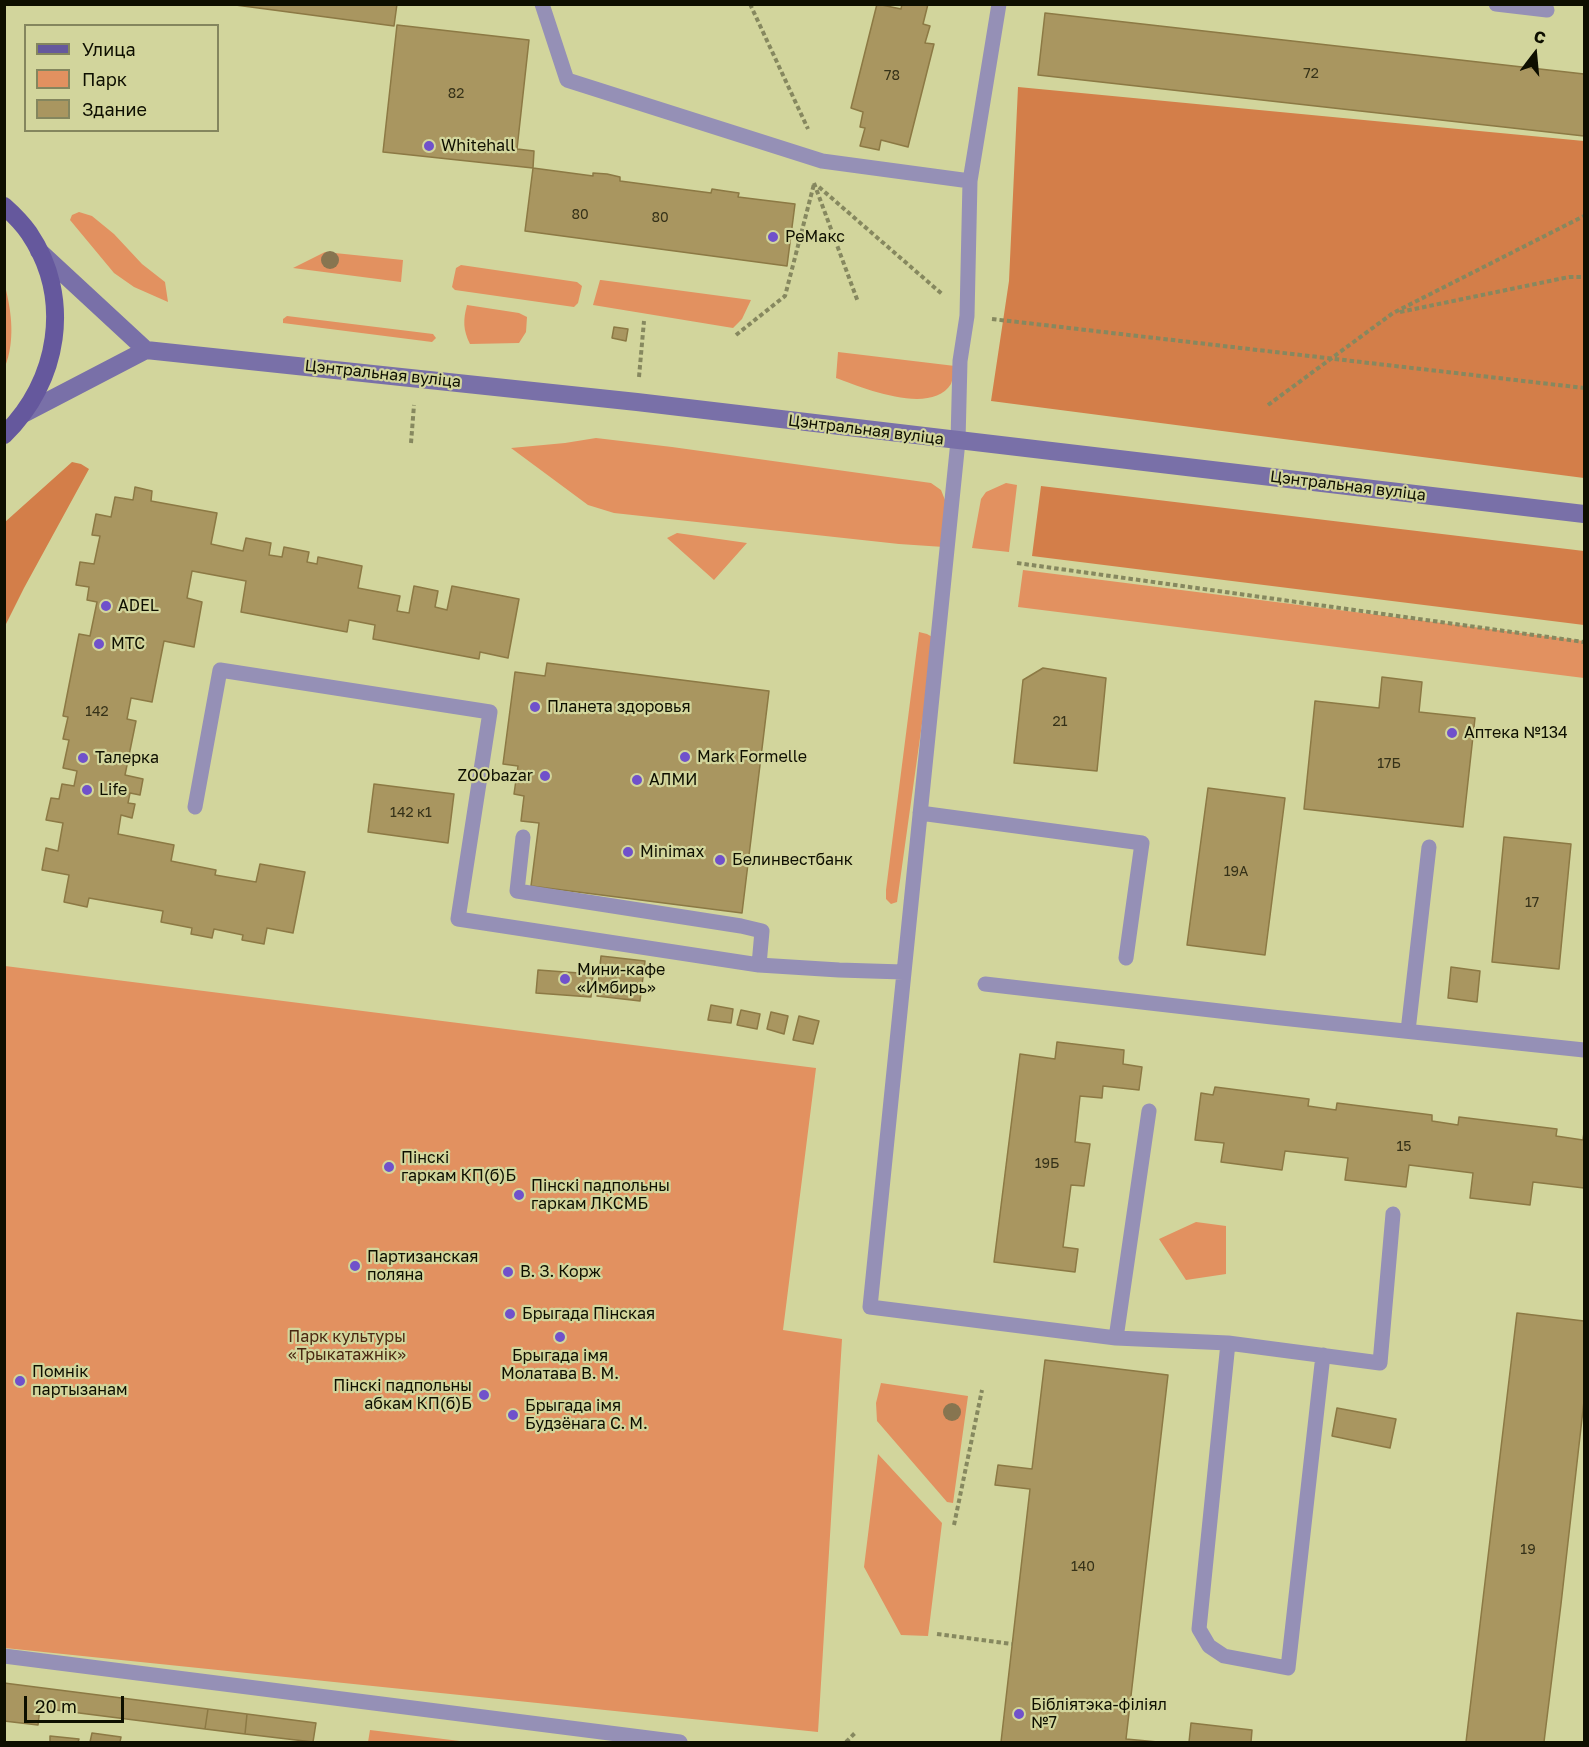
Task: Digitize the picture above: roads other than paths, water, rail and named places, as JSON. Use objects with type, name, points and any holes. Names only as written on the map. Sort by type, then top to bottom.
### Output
[{"type":"main road","points":[[4,206],[29,234],[39,251],[52,289],[55,309],[55,329],[49,365],[35,398],[25,413],[4,435]]},
{"type":"main road","points":[[25,413],[146,350],[39,251]]},
{"type":"main road","name":"Цэнтральная вуліца","points":[[146,350],[637,402],[1584,514]]},
{"type":"lane","points":[[543,4],[567,80],[822,161],[970,182]]},
{"type":"lane","points":[[999,4],[970,182],[967,316],[960,361],[958,441],[870,1307],[1116,1338],[1228,1343],[1380,1363],[1393,1214]]},
{"type":"lane","points":[[1496,4],[1547,10]]},
{"type":"lane","points":[[195,807],[220,670],[490,712],[458,919],[759,964],[903,972]]},
{"type":"lane","points":[[920,813],[1142,843],[1126,958]]},
{"type":"lane","points":[[523,837],[517,891],[762,931],[759,964]]},
{"type":"lane","points":[[1408,1031],[1429,847]]},
{"type":"lane","points":[[985,984],[1584,1050]]},
{"type":"lane","points":[[1116,1338],[1149,1111]]},
{"type":"lane","points":[[1228,1343],[1199,1629],[1209,1646],[1224,1656],[1288,1668],[1323,1355]]},
{"type":"lane","points":[[4,1656],[680,1743]]},
{"type":"place","name":"Whitehall","points":[[429,146]]},
{"type":"place","name":"РеМакс","points":[[773,237]]},
{"type":"place","name":"ADEL","points":[[106,606]]},
{"type":"place","name":"МТС","points":[[99,644]]},
{"type":"place","name":"Планета здоровья","points":[[535,707]]},
{"type":"place","name":"Аптека №134","points":[[1452,733]]},
{"type":"place","name":"Mark Formelle","points":[[685,757]]},
{"type":"place","name":"Талерка","points":[[83,758]]},
{"type":"place","name":"ZOObazar","points":[[545,776]]},
{"type":"place","name":"АЛМИ","points":[[637,780]]},
{"type":"place","name":"Life","points":[[87,790]]},
{"type":"place","name":"Minimax","points":[[628,852]]},
{"type":"place","name":"Белинвестбанк","points":[[720,860]]},
{"type":"place","name":"Мини-кафе «Имбирь»","points":[[565,979]]},
{"type":"place","name":"Пінскі гаркам КП(б)Б","points":[[389,1167]]},
{"type":"place","name":"Пінскі падпольны гаркам ЛКСМБ","points":[[519,1195]]},
{"type":"place","name":"Партизанская поляна","points":[[355,1266]]},
{"type":"place","name":"В. З. Корж","points":[[508,1272]]},
{"type":"place","name":"Брыгада Пінская","points":[[510,1314]]},
{"type":"place","name":"Брыгада імя Молатава В. М.","points":[[560,1337]]},
{"type":"place","name":"Помнік партызанам","points":[[20,1381]]},
{"type":"place","name":"Пінскі падпольны абкам КП(б)Б","points":[[484,1395]]},
{"type":"place","name":"Брыгада імя Будзёнага С. М.","points":[[513,1415]]},
{"type":"place","name":"Бібліятэка-філіял №7","points":[[1019,1714]]},
{"type":"park label","name":"Парк культуры «Трыкатажнік»","points":[[347,1346]]}]
